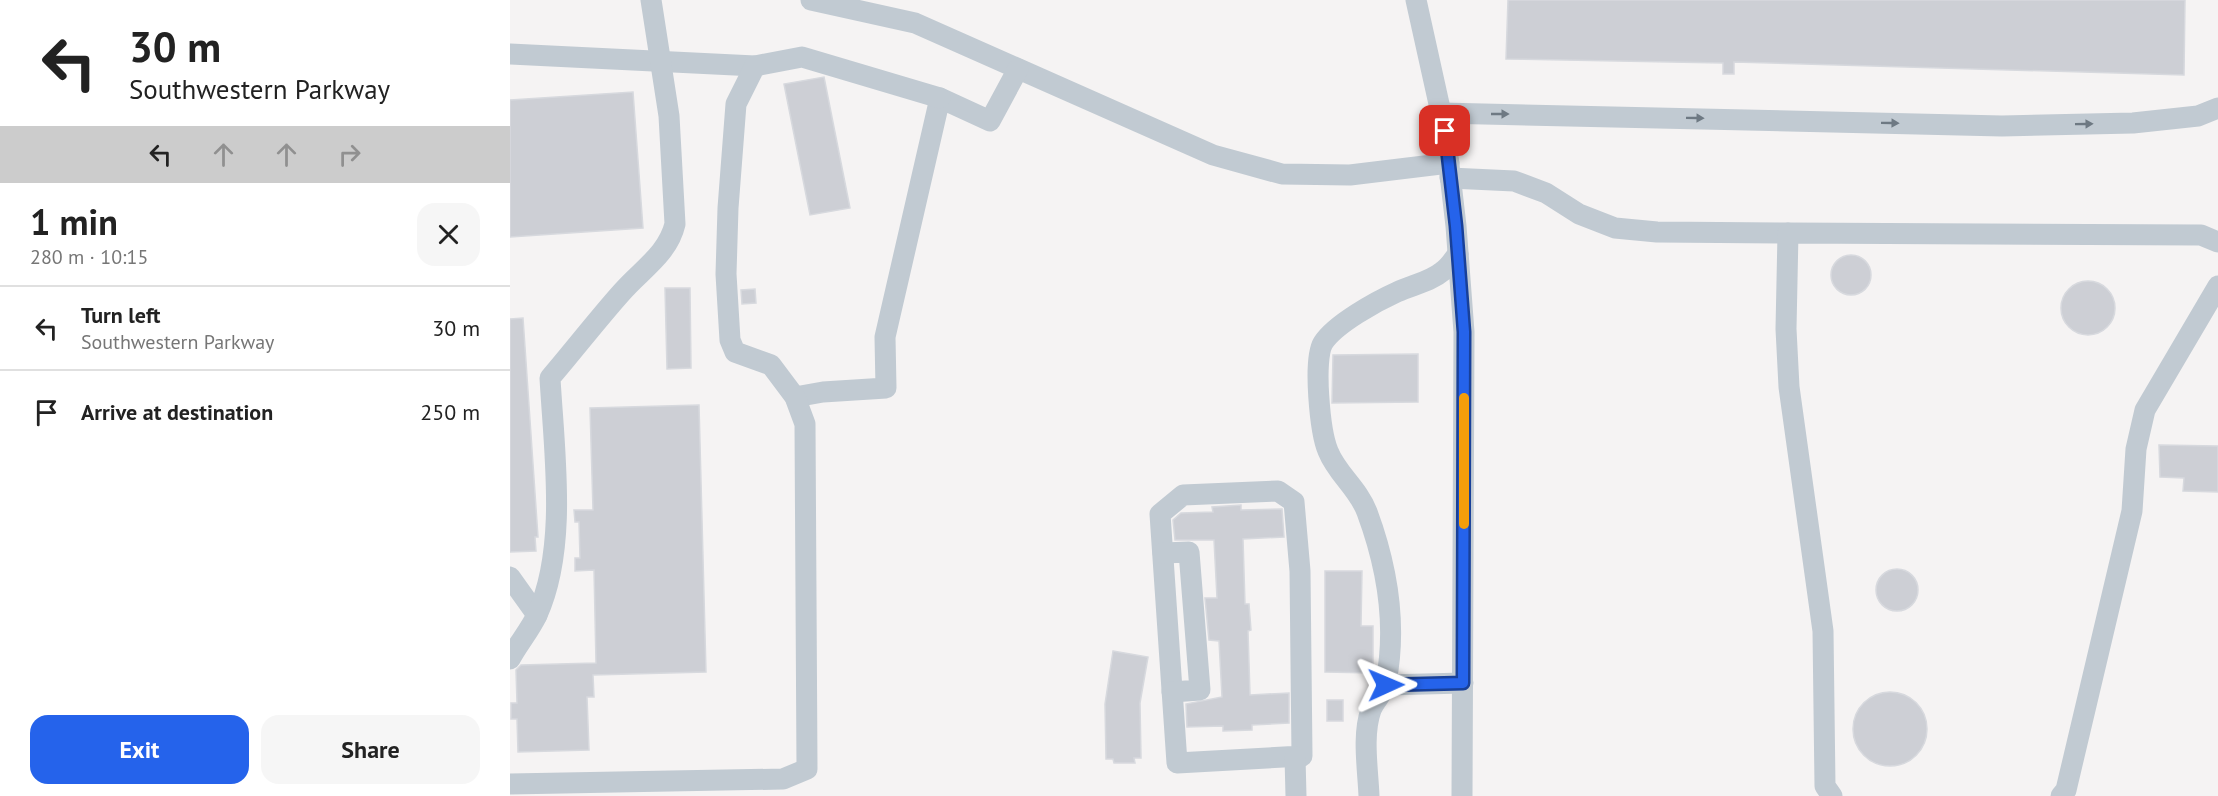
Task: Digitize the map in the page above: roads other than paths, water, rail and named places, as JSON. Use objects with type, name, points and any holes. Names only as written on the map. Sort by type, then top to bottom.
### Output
[{"type":"street","points":[[510,658],[537,615],[554,555],[555,487],[550,378],[623,291],[662,251],[671,238],[675,224],[669,116],[651,0]]},
{"type":"street","points":[[810,0],[915,23],[1213,155],[1282,174],[1350,175],[1450,170],[1514,181],[1546,193],[1579,214],[1615,228],[1689,233],[2173,234],[2200,235],[2218,242]]},
{"type":"street","points":[[1416,0],[1441,114],[1450,170],[1464,353],[1462,796]]},
{"type":"street","points":[[510,54],[755,66],[802,57],[940,98],[990,121],[1018,69]]},
{"type":"street","points":[[510,784],[783,779],[807,769],[805,424],[795,397],[771,365],[735,352],[730,340],[726,274],[728,208],[736,104],[755,66]]},
{"type":"street","points":[[795,397],[824,392],[886,388],[885,337],[940,98]]},
{"type":"street","points":[[1441,114],[2002,126],[2133,123],[2198,116],[2218,108]]},
{"type":"street","points":[[1788,233],[1786,329],[1789,387],[1822,631],[1825,786],[1832,796]]},
{"type":"street","points":[[1369,796],[1368,726],[1372,709],[1386,685],[1392,631],[1389,599],[1367,511],[1356,488],[1340,470],[1328,451],[1323,427],[1318,356],[1323,343],[1333,331],[1373,304],[1436,276],[1458,254]]},
{"type":"street","points":[[2061,796],[2066,790],[2132,511],[2136,448],[2145,410],[2218,286]]},
{"type":"street","points":[[1278,491],[1294,501],[1300,571],[1302,756],[1295,757],[1177,763],[1160,514],[1183,495],[1278,491]]},
{"type":"street","points":[[510,577],[537,615]]},
{"type":"street","points":[[1386,685],[1463,683]]},
{"type":"street","points":[[1295,757],[1296,796]]}]
